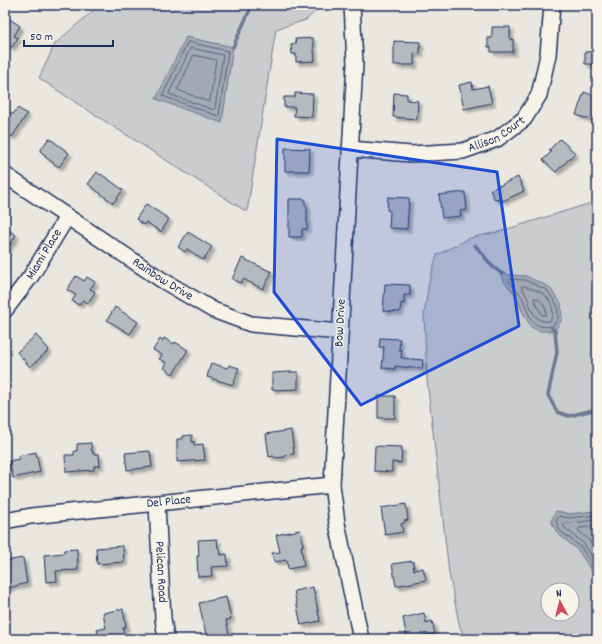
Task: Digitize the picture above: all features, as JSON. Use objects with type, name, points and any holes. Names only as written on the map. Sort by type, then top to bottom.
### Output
[{"type":"street","name":"Bow Drive","points":[[352,5],[355,63],[332,485],[337,523],[361,639]]},
{"type":"street","name":"Allison Court","points":[[350,149],[411,154],[463,151],[497,139],[524,119],[539,95],[548,55],[552,5]]},
{"type":"street","name":"Rainbow Drive","points":[[5,175],[162,280],[213,310],[251,324],[340,332]]},
{"type":"street","name":"Miami Place","points":[[5,310],[31,276],[66,217]]},
{"type":"street","name":"Del Place","points":[[5,521],[31,516],[332,485]]},
{"type":"street","name":"Pelican Road","points":[[157,504],[163,618],[166,639]]},
{"type":"highlighted area","points":[[277,139],[497,172],[519,326],[361,405],[274,292]]},
{"type":"shaded area","points":[[100,5],[322,5],[306,20],[276,29],[247,212],[39,78],[55,44]]},
{"type":"shaded area","points":[[597,202],[597,511],[569,514],[556,511],[557,533],[578,550],[597,579],[597,639],[464,639],[459,623],[449,573],[427,379],[424,315],[429,282],[437,255],[470,238],[498,232]],"holes":[[[509,275],[526,276],[522,311]]]},
{"type":"water","points":[[186,37],[233,47],[222,123],[156,99]]},
{"type":"water","points":[[499,271],[509,275],[526,276],[549,287],[561,303],[562,319],[555,331],[540,331],[531,327],[522,311],[517,296],[505,283]]},
{"type":"water","points":[[556,511],[569,514],[597,511],[597,579],[578,550],[557,533],[551,521]]},
{"type":"building","points":[[5,16],[20,26],[14,36],[18,38],[12,47],[8,45],[5,51]]},
{"type":"building","points":[[492,27],[510,27],[510,40],[513,39],[513,52],[491,52],[491,47],[488,47],[488,38],[492,38]]},
{"type":"building","points":[[313,38],[315,61],[296,62],[296,54],[292,54],[291,45],[296,44],[295,39]]},
{"type":"building","points":[[394,41],[420,42],[420,54],[414,53],[414,65],[394,65]]},
{"type":"building","points":[[597,51],[597,64],[585,64],[585,52]]},
{"type":"building","points":[[472,82],[473,89],[488,86],[492,103],[464,109],[459,85]]},
{"type":"building","points":[[584,92],[597,97],[597,122],[576,115]]},
{"type":"building","points":[[295,93],[313,94],[312,117],[294,116],[295,107],[284,107],[284,97],[295,97]]},
{"type":"building","points":[[394,93],[407,94],[407,100],[418,101],[417,119],[393,117]]},
{"type":"building","points":[[18,108],[27,114],[12,137],[5,131],[5,109],[13,114]]},
{"type":"building","points":[[49,138],[69,153],[59,167],[45,157],[46,156],[40,151]]},
{"type":"building","points":[[560,139],[575,153],[556,172],[543,160],[551,152],[549,150]]},
{"type":"building","points":[[285,148],[310,149],[309,171],[285,171]]},
{"type":"building","points":[[97,172],[123,190],[113,203],[88,184]]},
{"type":"building","points":[[518,177],[524,191],[503,201],[502,199],[495,200],[490,190]]},
{"type":"building","points":[[465,192],[467,210],[460,211],[461,216],[442,218],[439,195]]},
{"type":"building","points":[[388,197],[409,198],[407,229],[389,228],[390,211],[387,210]]},
{"type":"building","points":[[289,199],[305,199],[305,206],[307,206],[307,229],[302,229],[302,237],[289,237]]},
{"type":"building","points":[[146,204],[169,219],[161,232],[146,222],[144,225],[136,219]]},
{"type":"building","points":[[5,228],[16,235],[5,252]]},
{"type":"building","points":[[188,232],[212,247],[203,260],[187,249],[185,252],[178,247]]},
{"type":"building","points":[[242,258],[272,272],[263,289],[243,279],[241,283],[232,279]]},
{"type":"building","points":[[76,276],[84,281],[87,277],[95,282],[90,289],[95,292],[88,303],[83,300],[79,305],[72,301],[76,295],[67,290]]},
{"type":"building","points":[[385,284],[410,285],[410,295],[404,295],[404,304],[401,303],[400,312],[383,311]]},
{"type":"building","points":[[115,307],[138,322],[130,334],[107,320]]},
{"type":"building","points":[[36,335],[49,350],[30,367],[17,352]]},
{"type":"building","points":[[164,338],[174,344],[175,342],[188,350],[173,374],[164,368],[167,363],[159,359],[162,355],[153,350],[160,339],[162,341]]},
{"type":"building","points":[[380,338],[400,339],[399,350],[402,350],[401,358],[423,360],[422,369],[395,366],[395,369],[382,368],[384,347],[379,347]]},
{"type":"building","points":[[211,363],[227,368],[229,365],[239,368],[233,385],[207,377]]},
{"type":"building","points":[[298,372],[298,389],[272,390],[272,373]]},
{"type":"building","points":[[378,396],[395,396],[395,418],[378,418]]},
{"type":"building","points":[[291,430],[294,454],[284,455],[285,457],[269,457],[266,434]]},
{"type":"building","points":[[192,435],[192,442],[194,442],[194,445],[203,444],[205,460],[177,462],[177,439],[183,439],[183,436]]},
{"type":"building","points":[[91,443],[93,454],[99,454],[100,466],[94,466],[94,470],[66,472],[65,455],[74,455],[74,451],[77,451],[77,444]]},
{"type":"building","points":[[375,446],[402,447],[401,463],[392,462],[392,472],[374,471]]},
{"type":"building","points":[[150,451],[152,467],[127,470],[125,453]]},
{"type":"building","points":[[36,452],[40,472],[13,478],[9,461],[19,459],[18,456]]},
{"type":"building","points":[[406,504],[408,520],[401,524],[403,532],[385,535],[381,508]]},
{"type":"building","points":[[300,530],[303,546],[301,546],[304,566],[288,569],[287,560],[274,562],[272,553],[280,552],[276,535]]},
{"type":"building","points":[[217,539],[218,548],[220,548],[221,555],[227,554],[228,566],[211,567],[212,576],[198,577],[198,540]]},
{"type":"building","points":[[123,546],[124,562],[97,564],[96,548]]},
{"type":"building","points":[[77,549],[78,570],[56,571],[57,581],[46,582],[44,555],[64,553],[64,550]]},
{"type":"building","points":[[23,558],[27,583],[8,588],[5,585],[5,561]]},
{"type":"building","points":[[413,561],[414,570],[423,568],[426,580],[396,586],[392,564]]},
{"type":"building","points":[[313,587],[320,621],[301,625],[294,591]]},
{"type":"building","points":[[226,597],[231,619],[226,620],[230,639],[207,639],[199,603]]},
{"type":"building","points":[[123,609],[126,627],[123,628],[125,639],[99,639],[97,630],[106,628],[103,613]]},
{"type":"building","points":[[424,613],[426,623],[432,621],[435,634],[423,636],[423,639],[407,639],[403,618]]},
{"type":"waterway","points":[[233,47],[252,5]]},
{"type":"waterway","points":[[475,245],[492,266],[502,274]]},
{"type":"waterway","points":[[552,328],[555,331],[557,352],[548,395],[557,412],[569,416],[597,409]]}]
